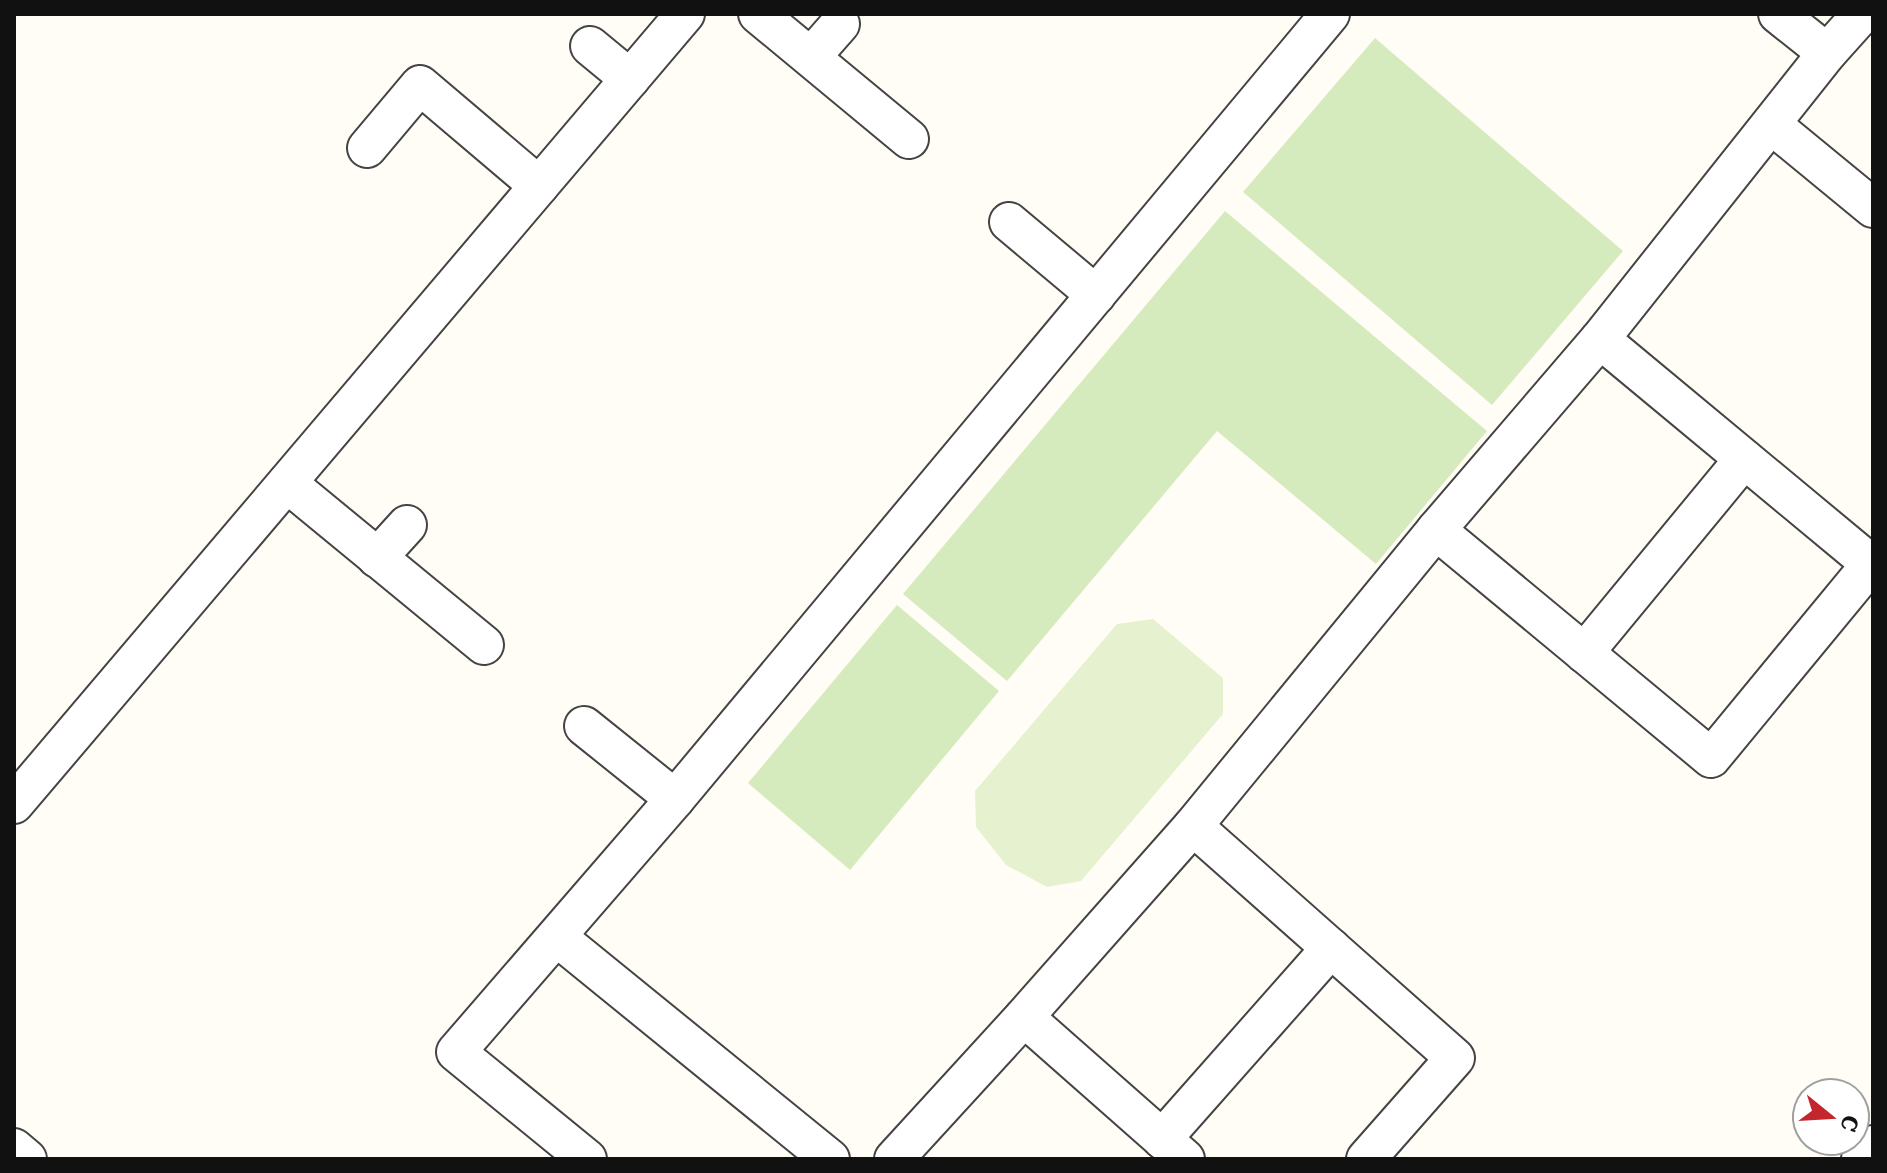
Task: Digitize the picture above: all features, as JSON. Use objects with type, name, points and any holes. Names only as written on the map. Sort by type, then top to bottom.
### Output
[{"type":"lane","points":[[14,804],[685,14]]},
{"type":"lane","points":[[758,14],[909,139]]},
{"type":"lane","points":[[587,1159],[456,1052],[675,799],[1330,14]]},
{"type":"lane","points":[[1778,14],[1827,53]]},
{"type":"lane","points":[[894,1159],[1193,826],[1436,530],[1600,339],[1827,53],[1862,14]]},
{"type":"lane","points":[[811,57],[840,24]]},
{"type":"lane","points":[[590,46],[630,79]]},
{"type":"lane","points":[[367,148],[420,85],[539,186]]},
{"type":"lane","points":[[1772,125],[1873,208]]},
{"type":"lane","points":[[1009,222],[1096,295]]},
{"type":"lane","points":[[1436,530],[1711,758],[1871,564],[1600,339]]},
{"type":"lane","points":[[1584,653],[1744,459]]},
{"type":"lane","points":[[287,483],[484,645]]},
{"type":"lane","points":[[377,558],[407,525]]},
{"type":"lane","points":[[584,726],[675,799]]},
{"type":"lane","points":[[1193,826],[1455,1058],[1366,1159]]},
{"type":"lane","points":[[557,937],[830,1159]]},
{"type":"lane","points":[[1024,1017],[1174,1149],[1331,948]]},
{"type":"lane","points":[[1861,1159],[1873,1145]]},
{"type":"lane","points":[[14,1148],[27,1159]]},
{"type":"green space","points":[[1375,38],[1623,251],[1492,405],[1243,192]]},
{"type":"green space","points":[[1225,211],[1487,431],[1376,564],[1217,431],[1007,681],[903,594]]},
{"type":"green space","points":[[897,605],[999,691],[850,870],[748,783]]},
{"type":"green space","points":[[1153,619],[1223,678],[1223,714],[1081,881],[1047,887],[1006,865],[976,827],[975,791],[1117,624]]}]
